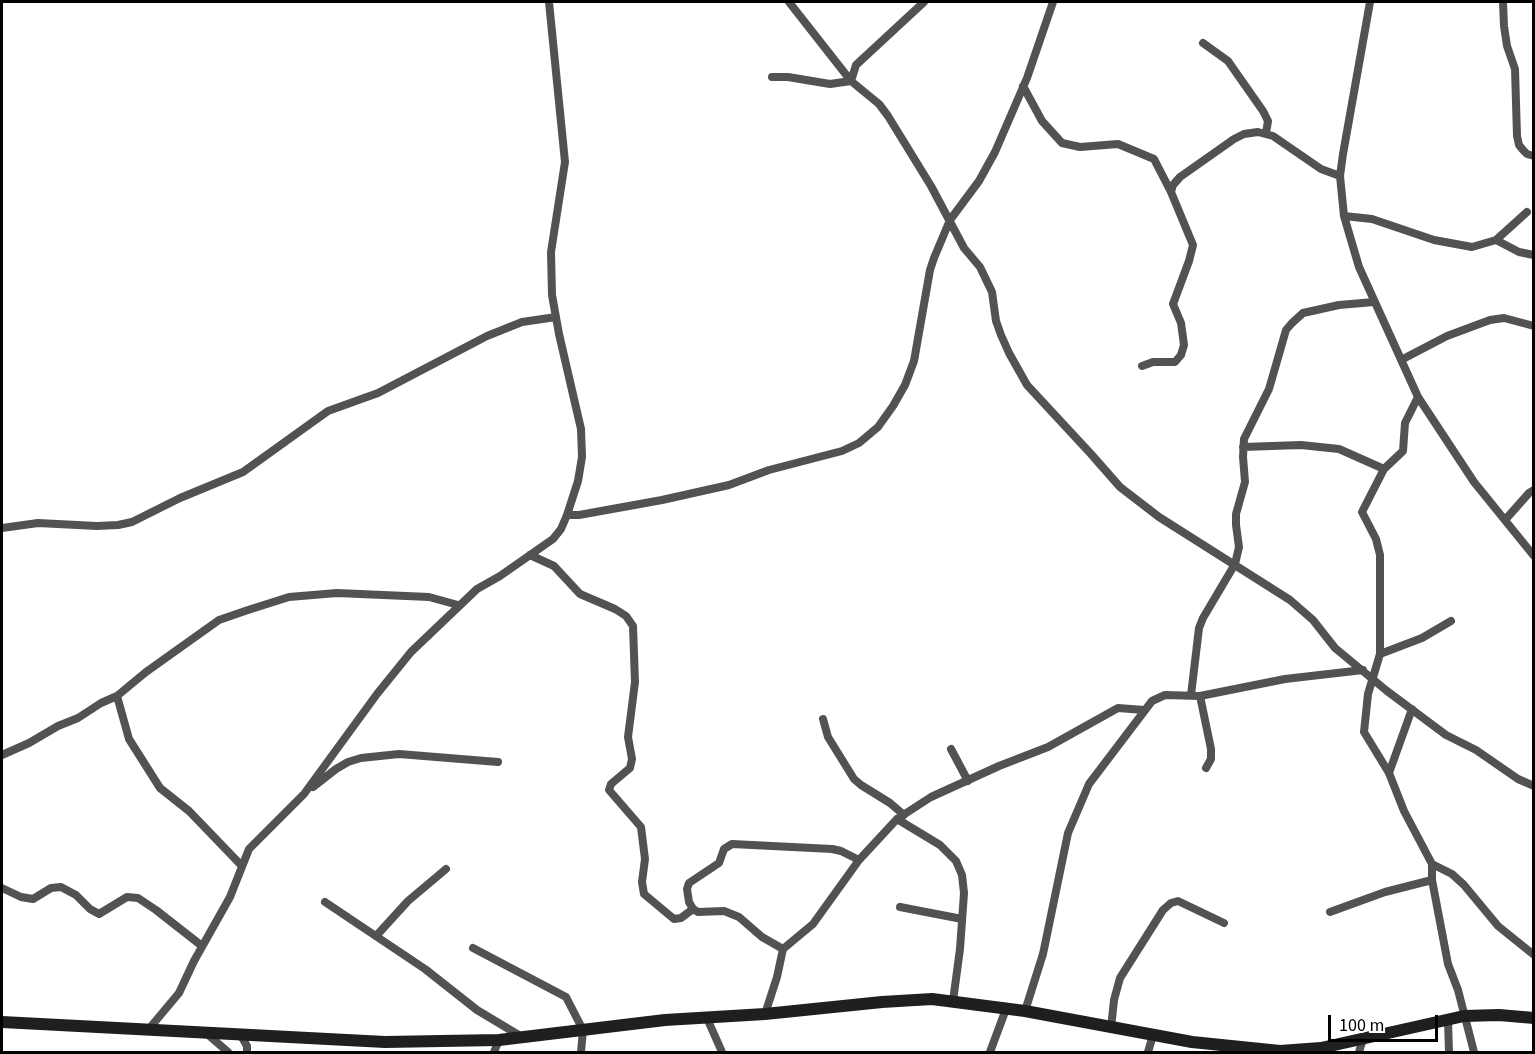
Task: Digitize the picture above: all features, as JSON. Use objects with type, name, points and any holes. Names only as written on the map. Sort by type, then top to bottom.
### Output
[{"type":"main road","points":[[2,1022],[385,1042],[499,1040],[706,1016],[765,1014],[932,999],[1025,1011],[1192,1042],[1280,1051],[1321,1048],[1464,1016],[1499,1015],[1533,1018]]},
{"type":"street","points":[[304,794],[411,652],[477,589],[553,539],[561,529],[578,481],[582,457],[581,429],[556,317],[551,252],[565,162],[549,2]]},
{"type":"street","points":[[789,2],[851,81],[883,108],[950,220],[964,248],[980,267],[987,280],[992,292],[996,321],[1001,335],[1027,385],[1127,495],[1290,600],[1313,620],[1335,648],[1412,709],[1446,735],[1476,750],[1518,779],[1533,786]]},
{"type":"street","points":[[851,81],[856,65],[924,2]]},
{"type":"street","points":[[567,515],[579,515],[698,493],[729,485],[794,462],[842,451],[859,443],[878,427],[905,385],[914,361],[930,270],[950,220],[979,181],[995,152],[1023,86],[1053,2]]},
{"type":"street","points":[[1370,2],[1340,176],[1344,216],[1359,267],[1418,397],[1474,482],[1533,556]]},
{"type":"street","points":[[1503,2],[1507,46],[1515,69],[1517,136],[1519,145],[1527,154],[1533,156]]},
{"type":"street","points":[[1203,44],[1228,61],[1263,111],[1268,121],[1266,133]]},
{"type":"street","points":[[772,77],[788,76],[830,84],[851,81]]},
{"type":"street","points":[[1023,86],[1042,121],[1062,143],[1080,147],[1118,144],[1154,159],[1171,192],[1193,244],[1173,304],[1181,323],[1184,345],[1181,355],[1175,362],[1153,362],[1142,366]]},
{"type":"street","points":[[1171,192],[1173,185],[1180,177],[1234,139],[1249,132],[1266,133],[1273,136],[1321,169],[1340,176]]},
{"type":"street","points":[[1344,216],[1372,219],[1434,240],[1466,246],[1482,245],[1496,240],[1527,212]]},
{"type":"street","points":[[1496,240],[1519,252],[1533,255]]},
{"type":"street","points":[[1206,768],[1211,759],[1211,749],[1196,695],[1199,628],[1235,564],[1239,547],[1236,514],[1245,482],[1244,439],[1269,388],[1283,339],[1292,323],[1303,314],[1317,309],[1374,302]]},
{"type":"street","points":[[2,528],[38,523],[97,526],[132,522],[187,495],[243,472],[328,411],[378,393],[487,336],[522,322],[556,317]]},
{"type":"street","points":[[1401,360],[1447,336],[1490,320],[1504,318],[1533,326]]},
{"type":"street","points":[[1418,397],[1405,423],[1403,451],[1384,469],[1362,512],[1376,539],[1380,555],[1380,654],[1368,694],[1364,732],[1389,773],[1404,811],[1432,864],[1432,880],[1448,964],[1474,1053]]},
{"type":"street","points":[[1243,447],[1301,445],[1339,449],[1384,469]]},
{"type":"street","points":[[1505,520],[1533,490]]},
{"type":"street","points":[[530,555],[554,566],[580,594],[615,609],[626,616],[633,626],[635,682],[628,737],[632,759],[630,768],[611,784],[609,790],[641,827],[645,859],[642,882],[644,894],[674,919],[681,918],[693,909]]},
{"type":"street","points":[[2,756],[117,696],[146,672],[219,620],[289,597],[337,593],[429,597],[458,605]]},
{"type":"street","points":[[1380,654],[1422,638],[1450,621]]},
{"type":"street","points":[[1025,1011],[1043,954],[1068,833],[1089,784],[1152,700],[1165,695],[1196,695],[1285,679],[1363,670]]},
{"type":"street","points":[[117,696],[129,739],[160,788],[189,811],[241,865]]},
{"type":"street","points":[[765,1014],[783,949],[813,924],[859,860],[900,817],[931,797],[1048,747],[1118,708],[1144,710]]},
{"type":"street","points":[[1389,773],[1412,709]]},
{"type":"street","points":[[823,719],[828,737],[854,779],[890,803],[900,817],[939,845],[956,861],[962,875],[963,893],[958,975],[953,1001]]},
{"type":"street","points":[[951,749],[968,781]]},
{"type":"street","points":[[148,1030],[179,993],[230,897],[249,849],[304,794],[336,769],[361,758],[399,754],[498,762]]},
{"type":"street","points":[[783,949],[762,937],[739,917],[724,911],[698,912],[693,909],[688,902],[689,883],[719,863],[724,849],[732,844],[832,849],[859,860]]},
{"type":"street","points":[[1432,864],[1452,874],[1498,926],[1533,956]]},
{"type":"street","points":[[377,935],[408,901],[446,869]]},
{"type":"street","points":[[1330,912],[1385,892],[1432,880]]},
{"type":"street","points":[[2,888],[21,897],[33,899],[51,888],[61,886],[99,914],[127,897],[138,898],[202,946]]},
{"type":"street","points":[[1111,1028],[1114,1000],[1120,978],[1163,910],[1171,903],[1178,901],[1224,922]]},
{"type":"street","points":[[325,902],[425,969],[477,1010],[522,1037]]},
{"type":"street","points":[[900,907],[962,919]]},
{"type":"street","points":[[473,948],[566,997],[583,1030],[581,1053]]},
{"type":"street","points":[[990,1053],[1006,1009]]},
{"type":"street","points":[[706,1016],[722,1053]]},
{"type":"street","points":[[1448,1020],[1449,1053]]},
{"type":"street","points":[[205,1032],[228,1053]]},
{"type":"street","points":[[240,1034],[247,1046],[247,1053]]},
{"type":"street","points":[[1148,1053],[1153,1035]]},
{"type":"street","points":[[1359,1053],[1363,1039]]},
{"type":"street","points":[[494,1053],[499,1040]]}]
